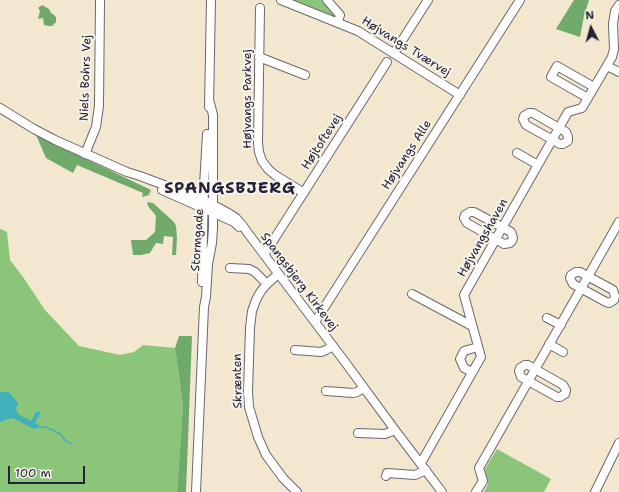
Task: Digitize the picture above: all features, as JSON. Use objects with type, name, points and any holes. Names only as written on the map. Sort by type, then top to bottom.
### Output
[{"type":"street","name":"Niels Bohrs Vej","points":[[85,154],[96,127],[99,106],[100,0]]},
{"type":"street","name":"Stormgade","points":[[196,492],[204,307],[208,264],[212,243],[204,168],[210,103],[211,0]]},
{"type":"street","name":"Højvangs Tværvej","points":[[281,0],[358,30],[460,95]]},
{"type":"street","points":[[327,0],[340,15],[338,22]]},
{"type":"street","points":[[394,53],[428,0]]},
{"type":"street","name":"Højvangs Alle","points":[[314,322],[520,0]]},
{"type":"street","name":"Højvangshaven","points":[[423,467],[481,357],[464,295],[568,112],[582,108],[612,57],[614,49],[613,24],[615,11],[619,5]]},
{"type":"street","name":"Højvangs Parkvej","points":[[260,8],[259,152],[262,161],[268,169],[304,193]]},
{"type":"street","points":[[259,58],[305,75]]},
{"type":"street","name":"Højtoftevej","points":[[264,255],[387,62]]},
{"type":"street","points":[[588,98],[551,77],[557,66],[594,87]]},
{"type":"street","points":[[607,66],[619,72]]},
{"type":"street","name":"Stormgade","points":[[204,307],[202,297],[213,115],[210,103]]},
{"type":"street","name":"Spangsbjerg Kirkevej","points":[[0,108],[54,140],[127,172],[139,180],[230,214],[236,218],[442,492]]},
{"type":"street","points":[[529,113],[533,113],[559,128],[568,135],[568,141],[563,144],[552,140],[526,125],[523,119],[524,116],[529,113]]},
{"type":"street","points":[[517,153],[538,164]]},
{"type":"street","points":[[470,212],[474,212],[502,228],[511,232],[513,238],[510,243],[504,244],[496,240],[467,223],[464,218],[465,215],[470,212]]},
{"type":"street","points":[[476,492],[483,481],[479,468],[619,222]]},
{"type":"street","points":[[230,268],[249,269],[255,272],[267,284]]},
{"type":"street","points":[[576,272],[580,272],[613,290],[615,296],[614,300],[609,303],[606,302],[581,288],[573,284],[570,278],[571,275],[576,272]]},
{"type":"street","name":"Skrænten","points":[[278,274],[261,291],[252,310],[248,384],[249,407],[258,437],[266,455],[297,492]]},
{"type":"street","points":[[412,294],[472,326]]},
{"type":"street","points":[[547,318],[560,325]]},
{"type":"street","points":[[549,344],[563,352]]},
{"type":"street","name":"Spangsbjerg Kirkevej","points":[[294,350],[321,352],[333,346]]},
{"type":"street","points":[[472,372],[464,368],[460,359],[464,351],[478,347]]},
{"type":"street","points":[[524,365],[528,365],[563,385],[566,390],[565,394],[557,397],[529,381],[521,377],[520,374],[520,368],[524,365]]},
{"type":"street","points":[[326,391],[353,393],[364,388]]},
{"type":"street","points":[[358,433],[384,434],[395,430]]},
{"type":"street","points":[[595,492],[619,443]]},
{"type":"street","points":[[386,476],[387,473],[415,475],[423,467]]},
{"type":"green space","points":[[290,0],[323,0],[336,14],[335,18]]},
{"type":"green space","points":[[574,0],[589,0],[580,37],[556,29]]},
{"type":"green space","points":[[42,5],[49,9],[56,17],[56,22],[52,26],[44,25],[43,18],[38,19],[40,11],[38,8]]},
{"type":"green space","points":[[36,135],[151,190],[149,195],[142,197],[143,193],[77,165],[73,173],[46,158]]},
{"type":"green space","points":[[147,202],[153,203],[174,222],[176,226],[177,238],[176,255],[172,255],[173,237],[164,236],[163,244],[156,243],[150,253],[133,255],[131,240],[146,240],[155,232],[156,216],[148,206]]},
{"type":"green space","points":[[0,229],[7,232],[10,260],[45,310],[79,346],[120,355],[134,352],[143,345],[175,348],[183,405],[177,492],[0,492]]},
{"type":"green space","points":[[179,336],[192,336],[186,492],[177,492],[183,405],[175,348]]},
{"type":"green space","points":[[497,449],[551,479],[544,492],[484,492],[488,484],[485,469]]},
{"type":"water","points":[[0,392],[9,392],[18,403],[16,409],[18,414],[31,421],[36,412],[41,412],[35,423],[41,427],[34,429],[11,418],[0,422]]},
{"type":"waterway","points":[[41,427],[53,430],[72,444]]},
{"type":"district","name":"SPANGSBJERG","points":[[230,189]]}]
